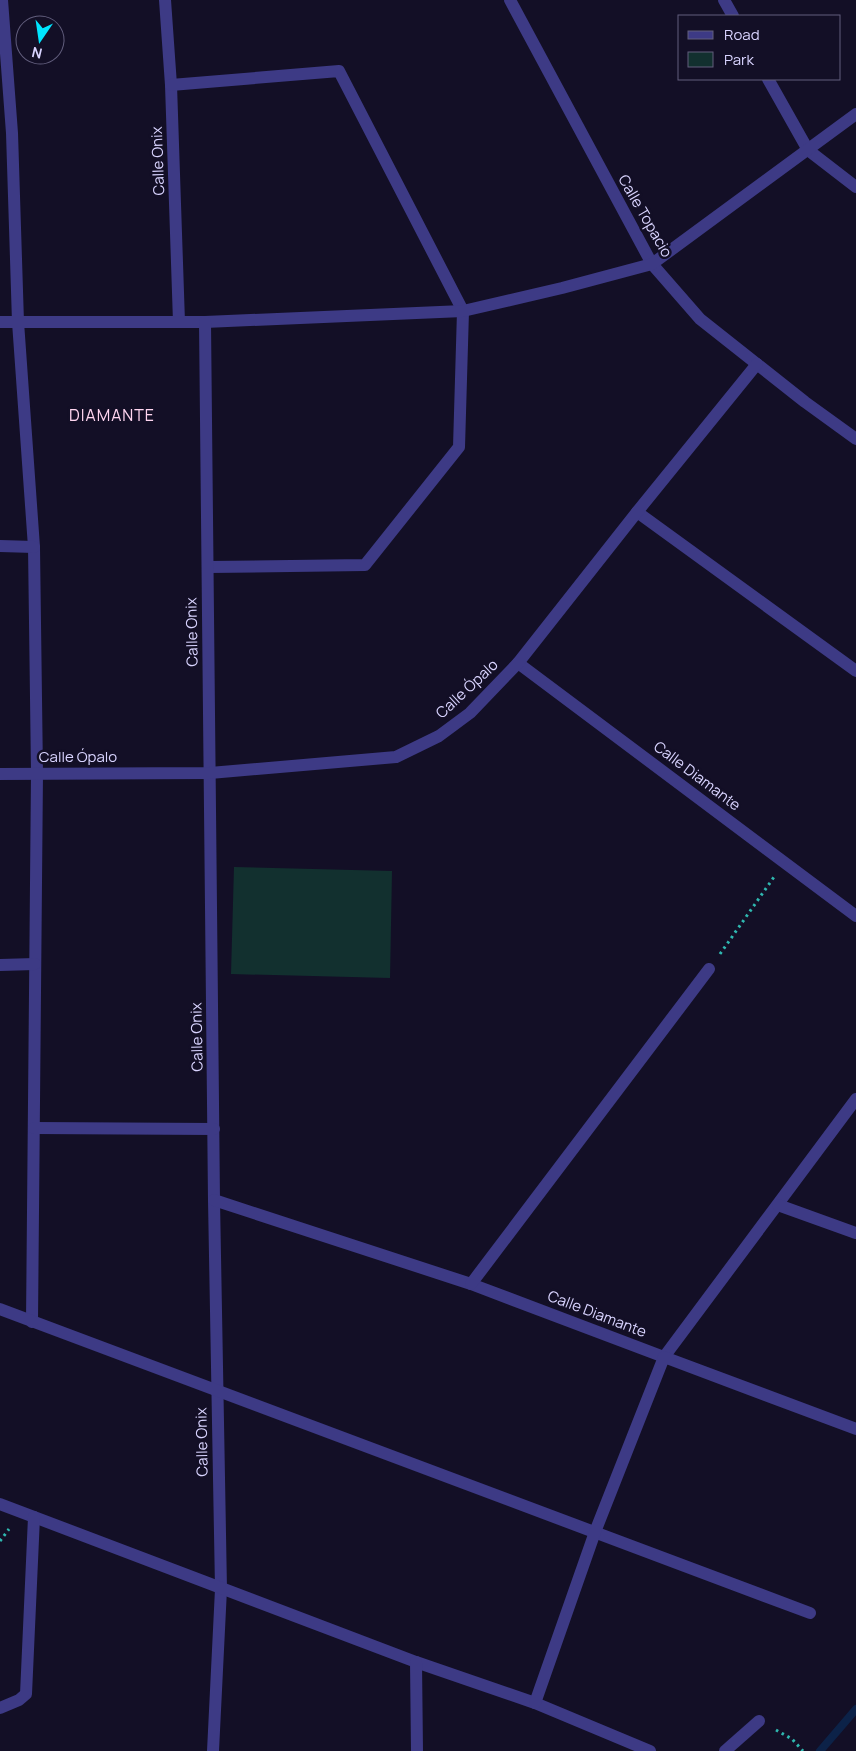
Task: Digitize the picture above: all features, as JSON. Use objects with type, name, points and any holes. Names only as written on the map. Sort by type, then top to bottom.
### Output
[{"type":"street","points":[[2,0],[6,133],[34,547],[36,774],[32,1322]]},
{"type":"street","name":"Calle Onix","points":[[165,0],[171,85],[179,322]]},
{"type":"street","name":"Calle Topacio","points":[[510,0],[652,264],[700,319],[805,402],[856,439]]},
{"type":"street","points":[[724,0],[732,15]]},
{"type":"street","points":[[171,85],[339,72],[463,311],[459,447],[365,565],[208,567]]},
{"type":"street","points":[[769,80],[808,150],[856,187]]},
{"type":"street","points":[[0,322],[205,322],[463,311],[562,288],[652,264],[856,114]]},
{"type":"street","name":"Calle Onix","points":[[205,322],[214,1200],[221,1589],[213,1751]]},
{"type":"street","name":"Calle Ópalo","points":[[0,774],[210,772],[396,757],[439,736],[470,712],[518,663],[636,512],[757,364]]},
{"type":"street","points":[[636,512],[856,671]]},
{"type":"street","points":[[0,546],[34,547]]},
{"type":"street","name":"Calle Diamante","points":[[518,663],[856,916]]},
{"type":"street","points":[[0,965],[35,964]]},
{"type":"street","points":[[471,1284],[709,969]]},
{"type":"street","points":[[535,1704],[595,1532],[664,1357],[856,1099]]},
{"type":"street","points":[[34,1128],[214,1128]]},
{"type":"street","name":"Calle Diamante","points":[[214,1200],[471,1284],[856,1429]]},
{"type":"street","points":[[778,1205],[856,1233]]},
{"type":"street","points":[[0,1309],[810,1613]]},
{"type":"street","points":[[0,1504],[416,1662],[535,1704],[650,1751]]},
{"type":"street","points":[[0,1708],[19,1700],[26,1694],[34,1517]]},
{"type":"street","points":[[416,1662],[417,1751]]},
{"type":"street","points":[[725,1751],[759,1721]]},
{"type":"path","points":[[709,969],[784,862]]},
{"type":"path","points":[[792,1739],[804,1751]]},
{"type":"green space","points":[[234,867],[392,871],[390,978],[231,974]]},
{"type":"waterway","points":[[820,1751],[856,1709]]},
{"type":"district","name":"DIAMANTE","points":[[112,415]]}]
